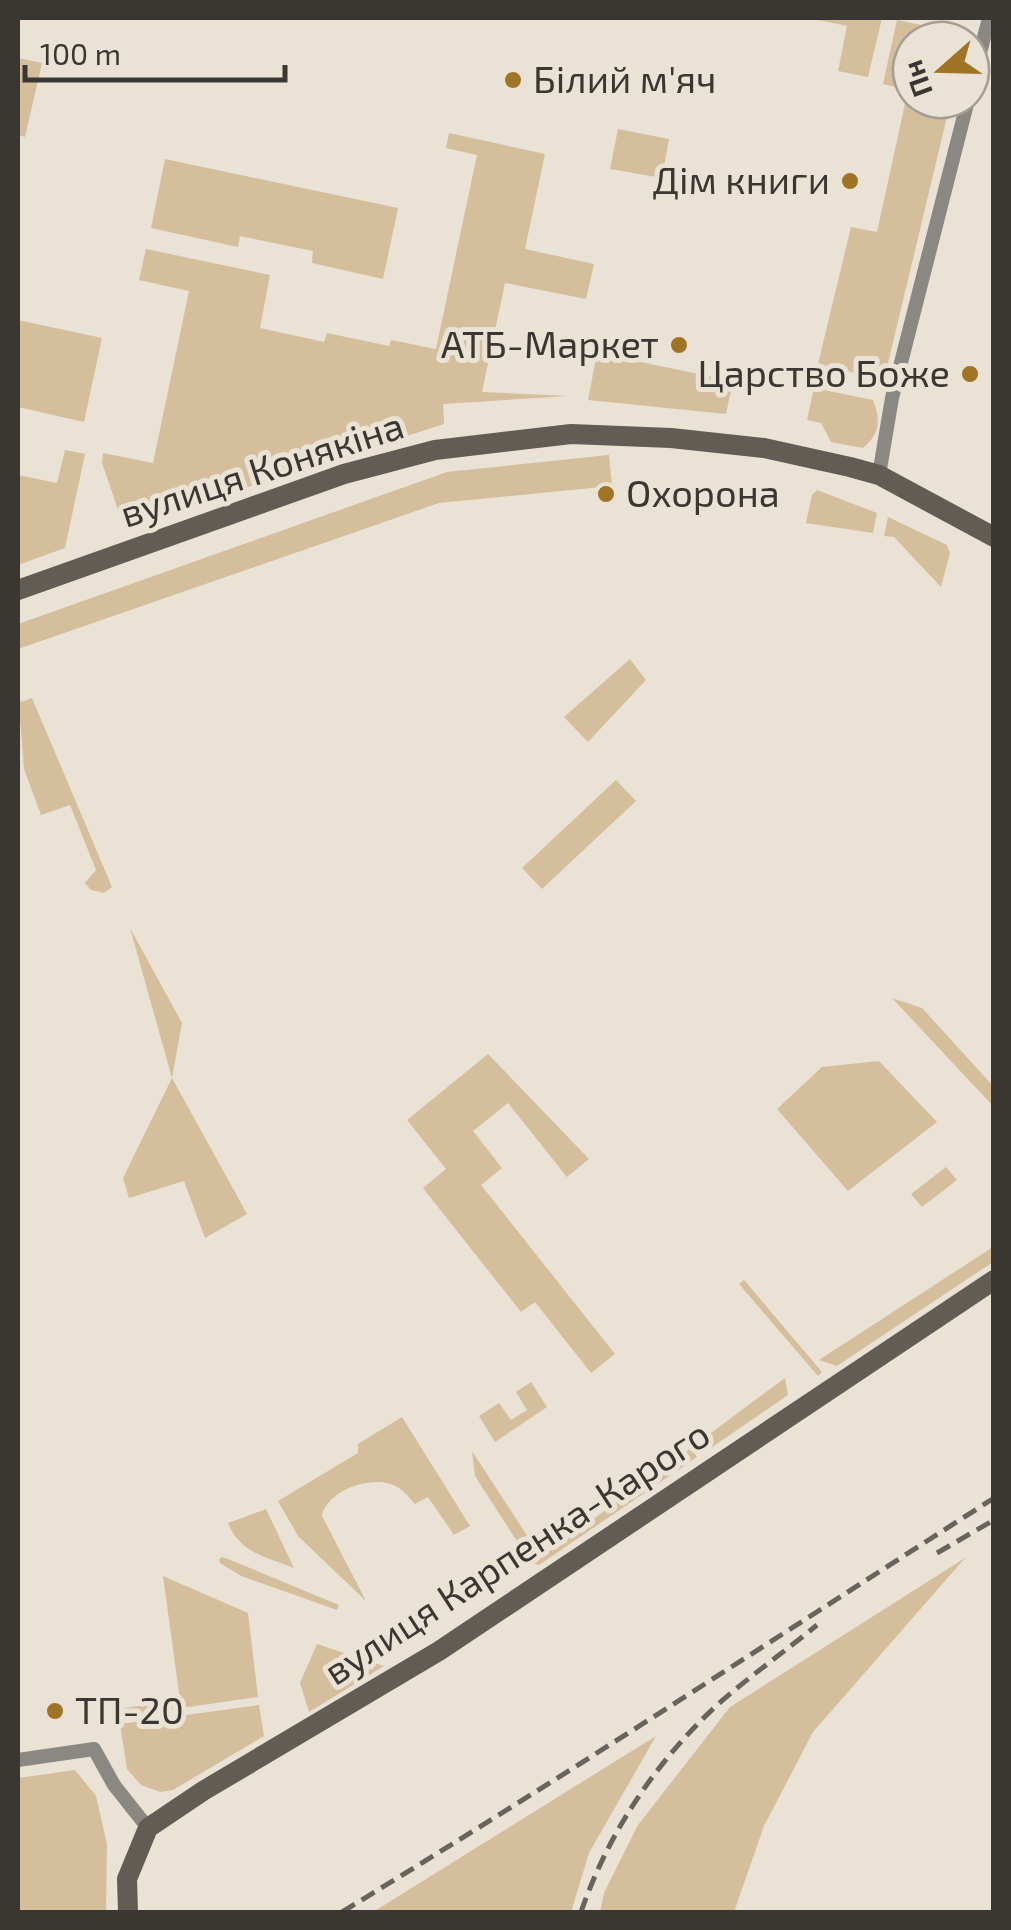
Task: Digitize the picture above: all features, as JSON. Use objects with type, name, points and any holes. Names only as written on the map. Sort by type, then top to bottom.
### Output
[{"type":"main road","name":"вулиця Конякіна","points":[[18,590],[344,474],[435,450],[572,434],[671,438],[764,448],[879,475],[994,538]]},
{"type":"main road","name":"вулиця Карпенка-Карого","points":[[148,1828],[202,1791],[439,1651],[994,1280]]},
{"type":"main road","points":[[128,1912],[127,1879],[148,1828]]},
{"type":"street","points":[[879,475],[892,398],[963,120]]},
{"type":"street","points":[[18,1760],[94,1749],[114,1785],[148,1828]]},
{"type":"shaded area","points":[[808,18],[882,18],[868,77],[838,71],[847,26]]},
{"type":"shaded area","points":[[891,47],[891,86],[883,84]]},
{"type":"shaded area","points":[[18,58],[42,63],[25,137],[18,135]]},
{"type":"shaded area","points":[[901,120],[946,120],[884,380],[818,364],[851,227],[877,232]]},
{"type":"shaded area","points":[[618,129],[669,139],[662,178],[610,169]]},
{"type":"shaded area","points":[[449,133],[545,154],[525,249],[594,264],[586,299],[505,283],[482,392],[568,396],[443,404],[444,424],[124,527],[102,463],[103,453],[153,463],[189,291],[139,280],[146,249],[270,275],[260,328],[324,342],[327,333],[389,346],[391,340],[436,349],[477,155],[446,148]]},
{"type":"shaded area","points":[[165,159],[398,208],[383,279],[312,263],[313,251],[240,236],[238,247],[151,228]]},
{"type":"shaded area","points":[[18,320],[102,338],[84,422],[18,407]]},
{"type":"shaded area","points":[[597,353],[733,381],[726,414],[588,400]]},
{"type":"shaded area","points":[[814,388],[873,400],[877,426],[863,448],[831,442],[821,423],[807,420]]},
{"type":"shaded area","points":[[65,450],[85,454],[65,548],[18,565],[18,475],[57,483]]},
{"type":"shaded area","points":[[609,455],[612,486],[439,503],[18,649],[18,624],[447,472]]},
{"type":"shaded area","points":[[817,490],[877,513],[873,533],[806,523],[812,495]]},
{"type":"shaded area","points":[[888,517],[947,545],[950,553],[941,587],[894,537],[884,536]]},
{"type":"shaded area","points":[[630,659],[646,680],[588,742],[564,717]]},
{"type":"shaded area","points":[[18,693],[21,702],[32,698],[112,887],[104,893],[91,890],[85,883],[96,870],[70,805],[41,815],[24,769]]},
{"type":"shaded area","points":[[616,780],[636,801],[542,889],[522,868]]},
{"type":"shaded area","points":[[130,928],[182,1023],[172,1078]]},
{"type":"shaded area","points":[[892,998],[922,1008],[993,1086],[993,1106]]},
{"type":"shaded area","points":[[488,1054],[589,1159],[567,1177],[508,1103],[473,1131],[502,1168],[481,1185],[615,1354],[591,1373],[535,1302],[521,1312],[423,1188],[446,1169],[407,1120]]},
{"type":"shaded area","points":[[879,1061],[937,1122],[848,1191],[777,1109],[822,1067]]},
{"type":"shaded area","points":[[172,1078],[247,1214],[205,1238],[184,1181],[129,1198],[123,1178]]},
{"type":"shaded area","points":[[946,1167],[957,1180],[922,1207],[911,1194]]},
{"type":"shaded area","points":[[993,1247],[993,1262],[837,1366],[819,1360]]},
{"type":"shaded area","points":[[744,1280],[822,1372],[818,1376],[739,1284]]},
{"type":"shaded area","points":[[785,1378],[788,1395],[708,1450],[700,1441]]},
{"type":"shaded area","points":[[531,1382],[547,1407],[495,1442],[479,1416],[499,1403],[511,1420],[527,1410],[516,1392]]},
{"type":"shaded area","points":[[402,1417],[470,1526],[454,1535],[428,1497],[415,1504],[402,1490],[388,1483],[353,1486],[332,1499],[322,1516],[366,1601],[298,1536],[278,1501],[358,1453],[358,1444]]},
{"type":"shaded area","points":[[691,1448],[697,1457],[539,1565],[531,1563],[475,1476],[472,1451],[541,1557]]},
{"type":"shaded area","points":[[266,1509],[294,1568],[247,1548],[228,1523]]},
{"type":"shaded area","points":[[222,1557],[339,1605],[337,1610],[241,1576],[220,1563]]},
{"type":"shaded area","points":[[965,1558],[813,1732],[764,1826],[734,1912],[600,1912],[604,1893],[638,1825],[730,1707]]},
{"type":"shaded area","points":[[163,1576],[248,1613],[258,1697],[119,1717],[118,1709],[180,1700]]},
{"type":"shaded area","points":[[317,1644],[384,1666],[309,1712],[300,1683]]},
{"type":"shaded area","points":[[259,1705],[264,1736],[173,1790],[160,1792],[141,1785],[127,1769],[120,1724]]},
{"type":"shaded area","points":[[656,1736],[589,1853],[571,1912],[373,1912]]},
{"type":"shaded area","points":[[75,1770],[96,1796],[107,1844],[106,1912],[18,1912],[18,1778]]},
{"type":"railway","points":[[342,1912],[994,1498]]},
{"type":"railway","points":[[937,1553],[994,1520]]},
{"type":"railway","points":[[581,1912],[619,1828],[672,1752],[727,1696],[817,1625]]},
{"type":"place","name":"Білий м'яч","points":[[513,80]]},
{"type":"place","name":"Дім книги","points":[[850,181]]},
{"type":"place","name":"АТБ-Маркет","points":[[679,345]]},
{"type":"place","name":"Царство Боже","points":[[970,374]]},
{"type":"place","name":"Охорона","points":[[606,494]]},
{"type":"place","name":"ТП-20","points":[[55,1711]]}]
